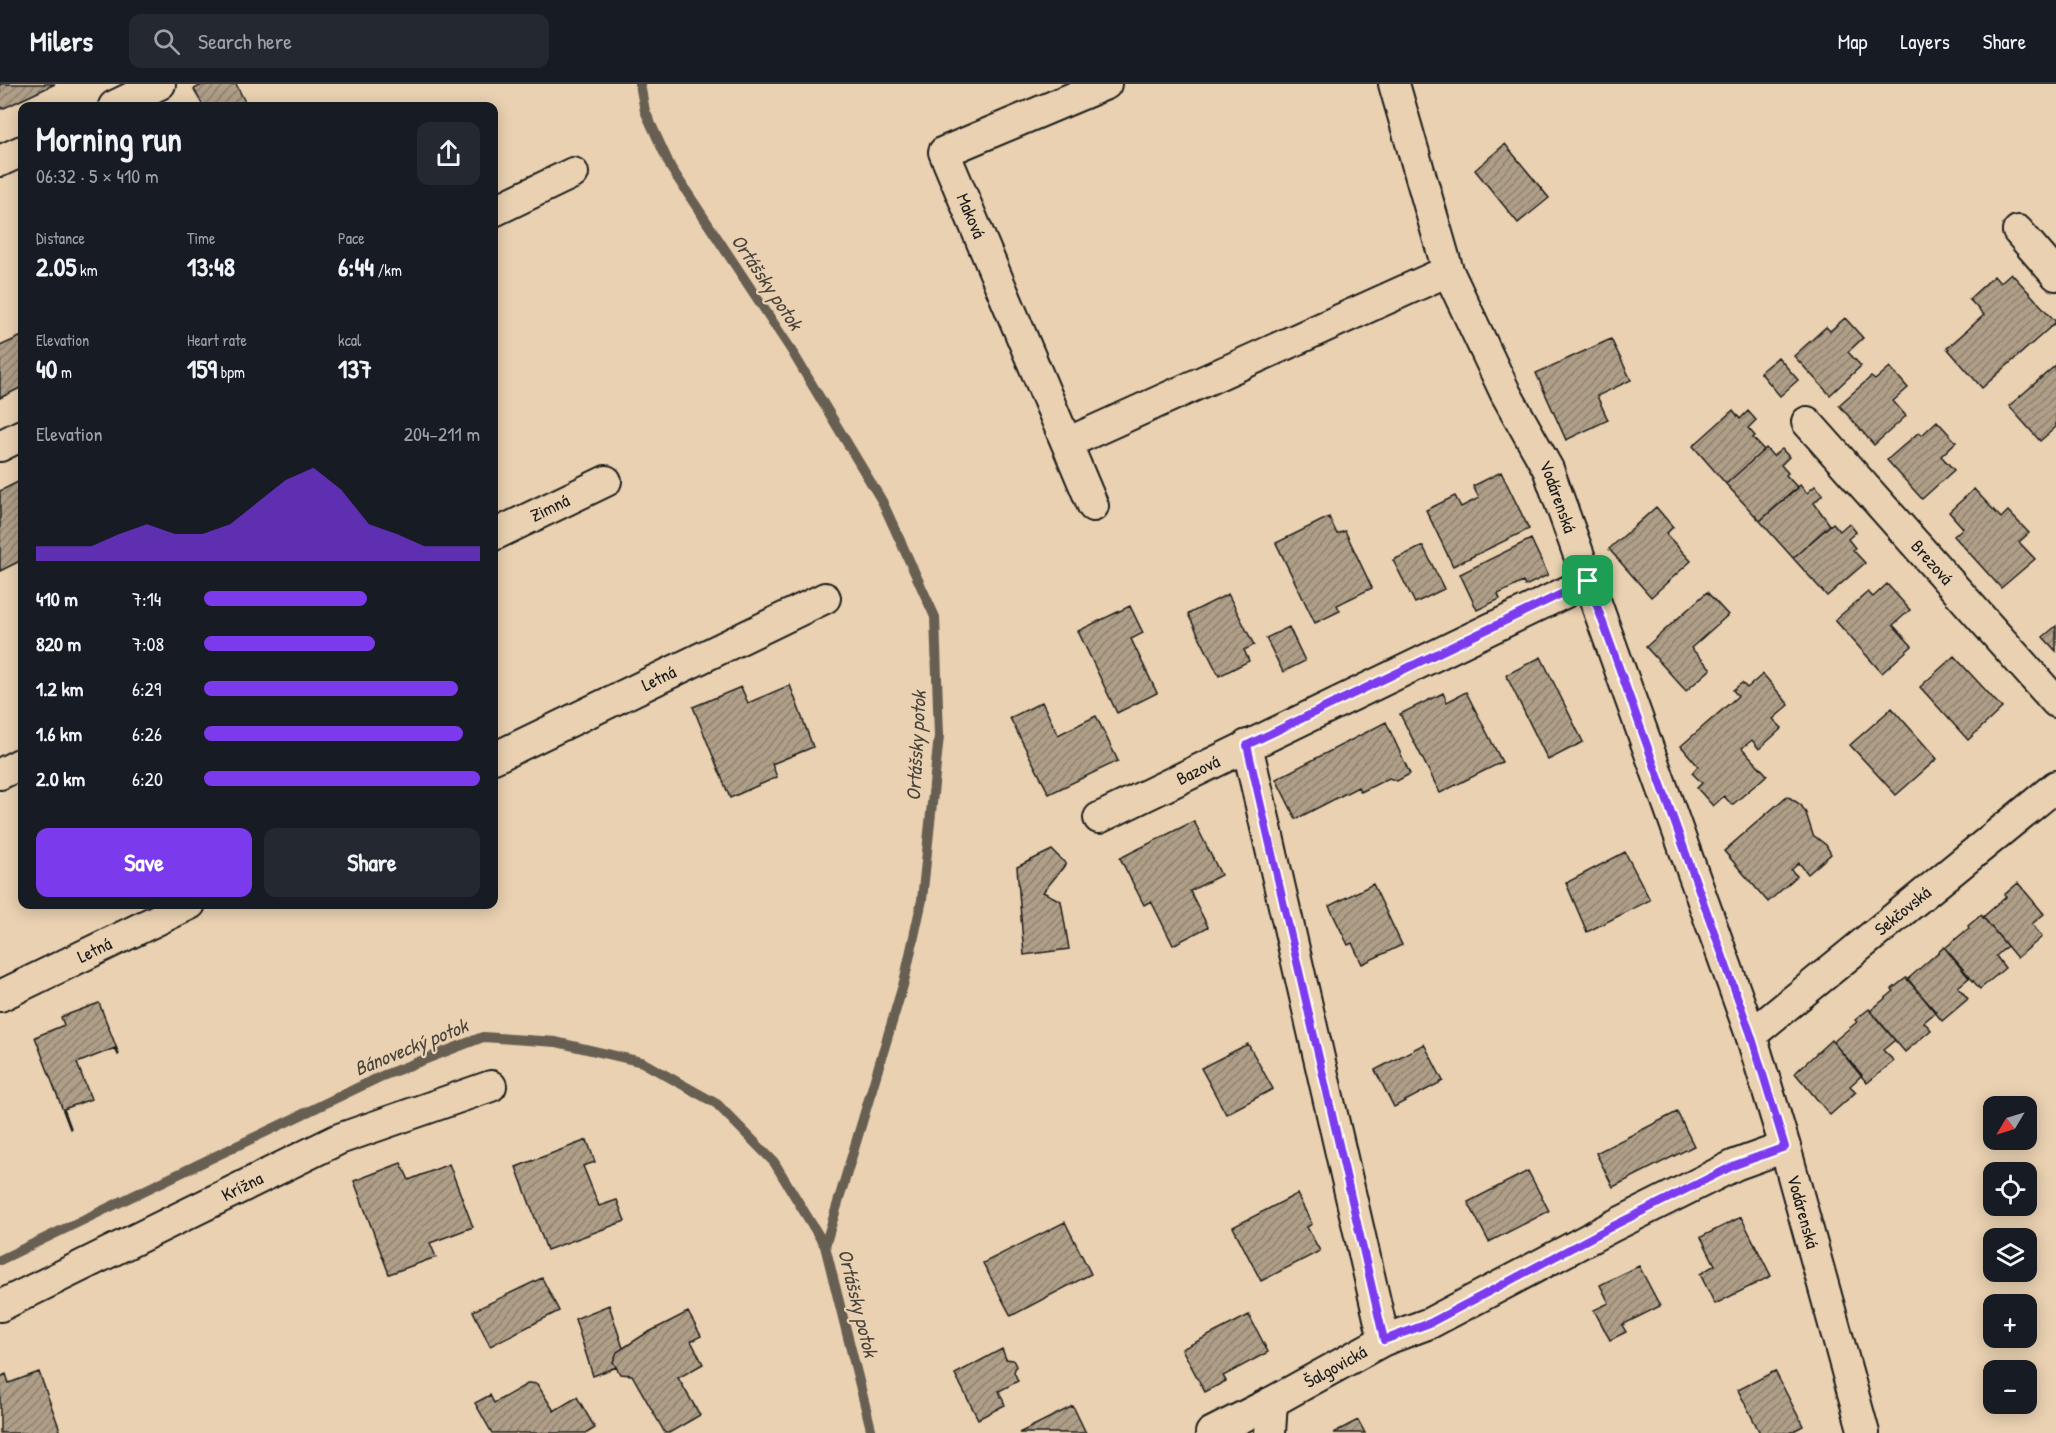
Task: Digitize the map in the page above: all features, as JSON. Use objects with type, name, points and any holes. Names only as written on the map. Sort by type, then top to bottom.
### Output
[{"type":"street","points":[[122,102],[160,84]]},
{"type":"street","name":"Maková","points":[[1093,506],[944,152],[1107,84]]},
{"type":"street","name":"Vodárenská","points":[[1394,84],[1448,271],[1506,394],[1548,469],[1751,1035],[1785,1147],[1864,1433]]},
{"type":"street","points":[[0,161],[18,153]]},
{"type":"street","points":[[498,209],[573,173]]},
{"type":"street","points":[[2018,231],[2056,274]]},
{"type":"street","points":[[1066,443],[1448,271]]},
{"type":"street","name":"Brezová","points":[[1807,423],[2056,702]]},
{"type":"street","points":[[0,446],[18,437]]},
{"type":"street","name":"Zimná","points":[[498,533],[606,481]]},
{"type":"street","name":"Bazová","points":[[1099,818],[1588,581]]},
{"type":"street","name":"Letná","points":[[498,756],[825,598]]},
{"type":"street","points":[[1247,745],[1384,1340]]},
{"type":"street","points":[[0,774],[18,765]]},
{"type":"street","name":"Sekčovská","points":[[1751,1035],[2056,786]]},
{"type":"street","name":"Letná","points":[[0,996],[180,909]]},
{"type":"street","name":"Krížna","points":[[0,1306],[339,1139],[491,1086]]},
{"type":"street","name":"Šalgovická","points":[[1211,1433],[1384,1340],[1430,1323],[1613,1226],[1735,1165],[1785,1147]]},
{"type":"street","points":[[1270,1433],[1272,1402]]},
{"type":"building","points":[[0,84],[55,84],[2,109]]},
{"type":"building","points":[[204,84],[236,84],[245,102],[201,102],[194,89]]},
{"type":"building","points":[[1505,144],[1549,198],[1518,223],[1475,170]]},
{"type":"building","points":[[2011,273],[2056,322],[1982,388],[1947,348],[1984,315],[1969,299],[1994,276],[2000,283]]},
{"type":"building","points":[[1845,318],[1863,338],[1848,352],[1861,366],[1830,395],[1794,356],[1826,327],[1830,331]]},
{"type":"building","points":[[18,338],[18,389],[0,398],[0,346]]},
{"type":"building","points":[[1611,339],[1631,380],[1597,396],[1608,420],[1566,440],[1536,373]]},
{"type":"building","points":[[1778,357],[1798,380],[1780,396],[1760,372]]},
{"type":"building","points":[[2056,365],[2056,427],[2040,441],[2009,406]]},
{"type":"building","points":[[1890,367],[1908,388],[1893,401],[1906,416],[1874,445],[1839,405],[1871,377],[1875,380]]},
{"type":"building","points":[[1733,410],[1740,419],[1748,411],[1756,420],[1748,428],[1755,436],[1753,438],[1764,450],[1726,484],[1693,446]]},
{"type":"building","points":[[1937,421],[1956,442],[1941,456],[1954,470],[1922,499],[1887,460],[1919,432],[1922,435]]},
{"type":"building","points":[[1766,448],[1773,456],[1782,449],[1789,457],[1781,465],[1788,473],[1786,475],[1798,488],[1760,521],[1726,484]]},
{"type":"building","points":[[1501,472],[1529,529],[1453,566],[1426,510],[1455,496],[1461,507],[1479,498],[1473,486]]},
{"type":"building","points":[[18,482],[18,562],[0,571],[0,491]]},
{"type":"building","points":[[1800,485],[1807,493],[1815,486],[1823,494],[1814,503],[1830,525],[1793,558],[1760,521]]},
{"type":"building","points":[[1974,489],[2001,518],[2008,511],[2029,533],[2019,542],[2035,559],[2001,588],[1954,536],[1963,528],[1949,512]]},
{"type":"building","points":[[1656,507],[1673,527],[1666,534],[1691,561],[1651,597],[1609,549]]},
{"type":"building","points":[[1329,517],[1337,534],[1345,531],[1372,588],[1337,605],[1340,611],[1315,623],[1276,543]]},
{"type":"building","points":[[1833,523],[1840,531],[1849,523],[1856,532],[1848,539],[1855,548],[1853,550],[1865,563],[1827,596],[1793,558]]},
{"type":"building","points":[[1531,539],[1548,575],[1525,586],[1523,582],[1498,594],[1500,599],[1477,610],[1460,574]]},
{"type":"building","points":[[1423,546],[1444,589],[1415,603],[1393,560]]},
{"type":"building","points":[[1887,584],[1910,610],[1893,625],[1912,646],[1882,673],[1835,620],[1868,592],[1873,597]]},
{"type":"building","points":[[1707,592],[1728,615],[1691,648],[1711,669],[1686,691],[1646,647]]},
{"type":"building","points":[[1228,594],[1254,645],[1244,650],[1249,661],[1219,676],[1188,614]]},
{"type":"building","points":[[1130,606],[1143,633],[1131,639],[1157,693],[1117,713],[1078,631]]},
{"type":"building","points":[[2056,626],[2056,651],[2043,637]]},
{"type":"building","points":[[1289,627],[1305,661],[1283,672],[1266,638]]},
{"type":"building","points":[[1954,656],[2002,708],[1968,740],[1920,687]]},
{"type":"building","points":[[1541,657],[1583,742],[1548,760],[1506,675]]},
{"type":"building","points":[[1763,674],[1789,705],[1773,719],[1782,728],[1759,749],[1752,740],[1742,748],[1767,775],[1732,805],[1724,796],[1713,806],[1697,788],[1702,783],[1692,773],[1698,766],[1681,746],[1738,696],[1733,690],[1742,683],[1747,688]]},
{"type":"building","points":[[790,685],[813,747],[772,764],[777,777],[730,798],[693,707],[741,687],[748,703]]},
{"type":"building","points":[[1466,692],[1502,762],[1440,793],[1400,714],[1443,693],[1447,702]]},
{"type":"building","points":[[1042,702],[1058,735],[1096,716],[1118,761],[1049,794],[1010,718]]},
{"type":"building","points":[[1892,708],[1937,759],[1896,795],[1850,745]]},
{"type":"building","points":[[1386,722],[1410,774],[1397,781],[1389,778],[1361,792],[1358,787],[1296,819],[1276,779]]},
{"type":"building","points":[[1787,796],[1801,805],[1813,835],[1826,845],[1831,854],[1808,874],[1799,863],[1791,870],[1797,876],[1768,902],[1724,851]]},
{"type":"building","points":[[1194,821],[1221,875],[1190,891],[1208,927],[1173,945],[1151,901],[1144,905],[1120,858]]},
{"type":"building","points":[[1052,850],[1066,864],[1043,892],[1061,901],[1069,949],[1024,955],[1017,867]]},
{"type":"building","points":[[1625,852],[1650,900],[1587,932],[1566,883]]},
{"type":"building","points":[[2018,883],[2044,914],[2032,924],[2042,937],[2017,958],[1983,917]]},
{"type":"building","points":[[1373,884],[1402,945],[1362,964],[1352,943],[1348,945],[1329,906]]},
{"type":"building","points":[[1981,915],[2007,946],[1996,956],[2005,968],[1980,989],[1945,948]]},
{"type":"building","points":[[1944,947],[1969,978],[1958,987],[1968,999],[1942,1021],[1908,979]]},
{"type":"building","points":[[1906,978],[1936,1012],[1924,1022],[1931,1030],[1905,1052],[1870,1011]]},
{"type":"building","points":[[99,1003],[119,1054],[115,1048],[77,1063],[91,1099],[64,1109],[70,1129],[35,1037],[64,1025],[61,1017]]},
{"type":"building","points":[[1869,1009],[1895,1040],[1883,1050],[1894,1061],[1867,1083],[1833,1042]]},
{"type":"building","points":[[1831,1040],[1862,1075],[1850,1086],[1856,1092],[1830,1115],[1795,1073]]},
{"type":"building","points":[[1248,1044],[1273,1089],[1226,1114],[1201,1068]]},
{"type":"building","points":[[1424,1044],[1443,1081],[1394,1107],[1375,1070]]},
{"type":"building","points":[[1677,1112],[1694,1146],[1613,1187],[1596,1153]]},
{"type":"building","points":[[587,1140],[595,1162],[583,1166],[599,1206],[617,1200],[625,1221],[547,1250],[516,1167]]},
{"type":"building","points":[[401,1163],[409,1180],[449,1164],[473,1227],[430,1243],[436,1257],[389,1274],[354,1181]]},
{"type":"building","points":[[1528,1171],[1549,1211],[1489,1242],[1468,1202]]},
{"type":"building","points":[[1297,1194],[1312,1224],[1307,1227],[1320,1251],[1261,1281],[1233,1227]]},
{"type":"building","points":[[1741,1217],[1771,1276],[1715,1304],[1700,1274],[1715,1265],[1701,1237]]},
{"type":"building","points":[[1065,1222],[1091,1274],[1011,1316],[983,1263]]},
{"type":"building","points":[[1639,1266],[1660,1306],[1622,1325],[1626,1332],[1610,1340],[1594,1310],[1609,1303],[1600,1285]]},
{"type":"building","points":[[542,1278],[559,1311],[490,1346],[473,1311]]},
{"type":"building","points":[[609,1305],[623,1348],[617,1352],[613,1362],[616,1367],[593,1376],[575,1319]]},
{"type":"building","points":[[688,1312],[701,1336],[691,1341],[703,1364],[678,1378],[700,1415],[669,1433],[665,1433],[632,1375],[620,1374],[613,1362],[617,1352],[645,1334]]},
{"type":"building","points":[[1249,1315],[1268,1352],[1223,1376],[1226,1381],[1205,1392],[1182,1349]]},
{"type":"building","points":[[1002,1349],[1006,1359],[1013,1360],[1016,1366],[1014,1372],[1018,1381],[999,1391],[1005,1405],[978,1419],[955,1374]]},
{"type":"building","points":[[1775,1371],[1803,1426],[1790,1433],[1760,1433],[1738,1390]]},
{"type":"building","points":[[39,1372],[61,1433],[0,1433],[0,1377],[6,1374],[9,1383]]},
{"type":"building","points":[[529,1383],[537,1384],[554,1411],[577,1397],[595,1428],[587,1433],[492,1433],[475,1403],[490,1395],[494,1403]]},
{"type":"building","points":[[1073,1406],[1086,1433],[1019,1433]]},
{"type":"building","points":[[1358,1420],[1365,1433],[1333,1433]]},
{"type":"waterway","name":"Ortášsky potok","points":[[640,84],[645,111],[671,168],[790,348],[882,501],[935,617],[939,736],[922,900],[904,982],[825,1246],[872,1433]]},
{"type":"waterway","name":"Bánovecký potok","points":[[0,1260],[382,1076],[483,1037],[556,1042],[642,1062],[717,1104],[774,1162],[825,1246]]},
{"type":"route","points":[[1588,581],[1751,1035],[1785,1147],[1735,1165],[1613,1226],[1430,1323],[1384,1340],[1247,745],[1588,581]]}]
